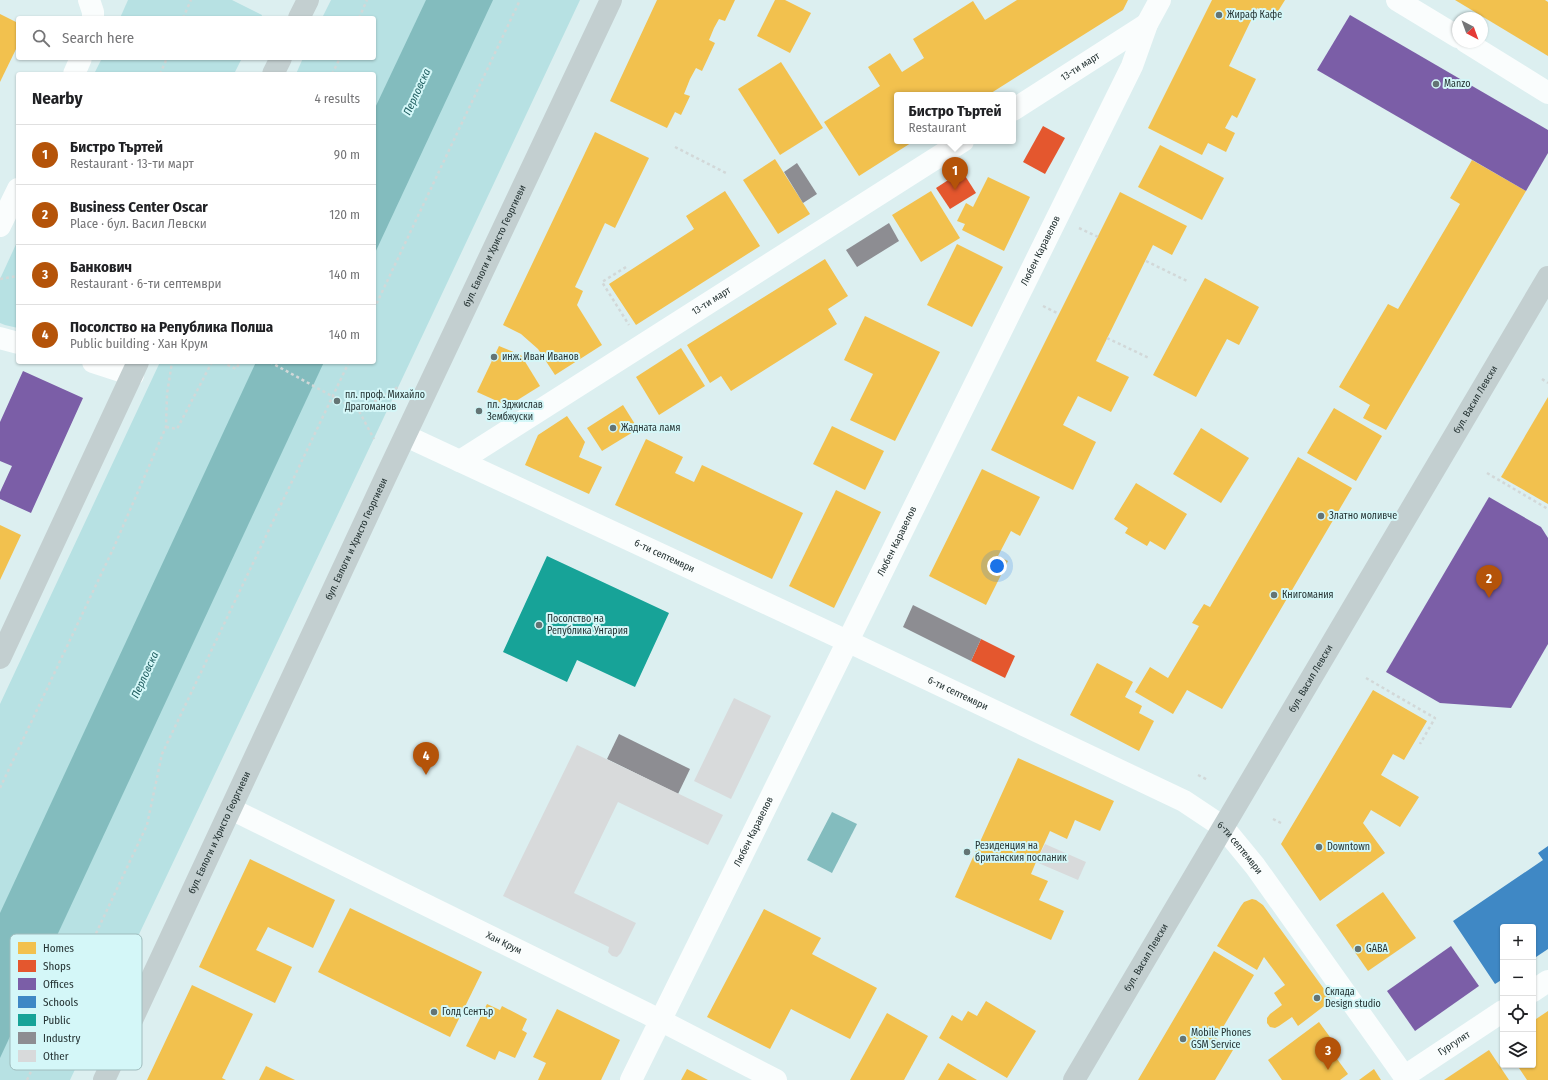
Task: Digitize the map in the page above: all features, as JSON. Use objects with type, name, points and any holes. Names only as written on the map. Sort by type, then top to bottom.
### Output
[{"type":"main road","points":[[300,16],[308,0]]},
{"type":"main road","name":"бул. Евлоги и Христо Георгиеви","points":[[142,998],[611,0]]},
{"type":"main road","points":[[274,72],[280,60]]},
{"type":"main road","name":"бул. Васил Левски","points":[[1074,1080],[1548,277]]},
{"type":"main road","points":[[0,658],[136,368]]},
{"type":"main road","name":"бул. Евлоги и Христо Георгиеви","points":[[104,1080],[109,1070]]},
{"type":"street","points":[[90,0],[93,16]]},
{"type":"street","name":"Любен Каравелов","points":[[631,1080],[1132,66],[1147,24],[1160,0]]},
{"type":"street","points":[[1411,4],[1452,33]]},
{"type":"street","name":"13-ти март","points":[[1016,108],[1147,24]]},
{"type":"street","points":[[1476,48],[1548,93]]},
{"type":"street","points":[[75,72],[80,60]]},
{"type":"street","name":"13-ти март","points":[[460,461],[959,144]]},
{"type":"street","points":[[0,226],[16,193]]},
{"type":"street","points":[[0,338],[16,342]]},
{"type":"street","points":[[107,364],[136,368]]},
{"type":"street","name":"6-ти септември","points":[[406,436],[847,641],[1184,801],[1223,827],[1255,866],[1406,1078]]},
{"type":"street","name":"Хан Крум","points":[[230,809],[661,1020],[776,1080]]},
{"type":"street","points":[[1536,989],[1548,981]]},
{"type":"street","name":"Гургулят","points":[[1406,1078],[1500,1013]]},
{"type":"path","points":[[184,16],[191,0]]},
{"type":"path","points":[[360,16],[367,0]]},
{"type":"path","points":[[376,305],[520,0]]},
{"type":"path","points":[[161,72],[166,60]]},
{"type":"path","points":[[333,72],[339,60]]},
{"type":"path","points":[[675,147],[728,174]]},
{"type":"path","points":[[1146,261],[1189,282]]},
{"type":"path","points":[[626,267],[602,282],[642,345]]},
{"type":"path","points":[[0,279],[16,275]]},
{"type":"path","points":[[1107,338],[1149,358]]},
{"type":"path","points":[[0,788],[114,547],[166,427],[166,394],[172,364]]},
{"type":"path","points":[[166,427],[177,429],[211,364]]},
{"type":"path","points":[[226,364],[236,369],[239,364]]},
{"type":"path","points":[[274,364],[359,411],[374,439]]},
{"type":"path","points":[[96,934],[147,825],[162,754],[348,364]]},
{"type":"path","points":[[1542,379],[1548,383]]},
{"type":"path","points":[[359,411],[398,387]]},
{"type":"path","points":[[1487,473],[1548,509]]},
{"type":"path","points":[[1366,678],[1435,718],[1420,744]]},
{"type":"path","points":[[1198,775],[1208,780]]},
{"type":"path","points":[[1272,818],[1280,824]]},
{"type":"path","points":[[27,1080],[32,1070]]},
{"type":"shaded area","points":[[128,0],[232,0],[262,15],[262,16],[121,16]]},
{"type":"shaded area","points":[[331,0],[580,0],[139,934],[10,934],[10,1070],[75,1070],[70,1080],[0,1080],[0,704],[159,364],[376,364],[376,72],[297,72],[302,60],[376,60],[376,16],[323,16]]},
{"type":"shaded area","points":[[101,60],[241,60],[235,72],[95,72]]},
{"type":"shaded area","points":[[16,244],[16,328],[0,323],[0,279]]},
{"type":"water","name":"Перловска","points":[[426,0],[493,0],[376,251],[376,106]]},
{"type":"water","name":"Перловска","points":[[255,364],[323,364],[58,934],[10,934],[10,1037],[0,1058],[0,913]]},
{"type":"water","points":[[832,812],[857,824],[832,873],[807,860]]},
{"type":"building: Homes","points":[[657,0],[735,0],[725,21],[719,19],[714,28],[709,40],[715,43],[702,71],[696,68],[690,79],[684,94],[690,96],[681,115],[675,112],[667,128],[610,101]]},
{"type":"building: Homes","points":[[775,0],[785,0],[811,13],[790,53],[757,36]]},
{"type":"building: Homes","points":[[1017,0],[1128,0],[1123,10],[993,92],[894,92],[894,144],[909,144],[859,176],[824,122],[880,86],[868,67],[890,53],[902,72],[924,58],[913,39],[973,1],[985,20]]},
{"type":"building: Homes","points":[[1212,0],[1285,0],[1275,16],[1257,8],[1229,66],[1256,79],[1237,118],[1232,115],[1225,128],[1235,133],[1226,152],[1208,143],[1202,155],[1148,128]]},
{"type":"building: Homes","points":[[1455,0],[1545,0],[1548,2],[1548,56],[1488,20],[1488,12],[1475,12]]},
{"type":"building: Homes","points":[[0,14],[16,22],[16,49],[0,82]]},
{"type":"building: Homes","points":[[781,62],[823,128],[780,155],[738,89]]},
{"type":"building: Homes","points":[[595,132],[649,158],[615,228],[605,223],[575,287],[583,291],[577,305],[602,345],[555,375],[538,349],[521,334],[503,325]]},
{"type":"building: Homes","points":[[1160,145],[1224,178],[1202,220],[1138,187]]},
{"type":"building: Homes","points":[[775,159],[810,214],[778,234],[743,180]]},
{"type":"building: Homes","points":[[1472,160],[1526,191],[1386,430],[1363,418],[1370,405],[1339,387],[1388,304],[1398,309],[1460,204],[1450,198]]},
{"type":"building: Homes","points":[[988,177],[1030,197],[1004,251],[962,230],[965,224],[957,221],[966,203],[973,207]]},
{"type":"building: Homes","points":[[725,191],[760,246],[636,325],[609,284],[694,229],[686,216]]},
{"type":"building: Homes","points":[[931,191],[960,238],[921,262],[892,215]]},
{"type":"building: Homes","points":[[1120,192],[1187,226],[1172,255],[1153,245],[1096,361],[1129,377],[1111,412],[1078,396],[1063,425],[1096,442],[1073,490],[991,450]]},
{"type":"building: Homes","points":[[957,244],[1003,267],[972,327],[927,305]]},
{"type":"building: Homes","points":[[825,259],[848,296],[828,309],[837,324],[731,391],[721,376],[710,383],[687,345]]},
{"type":"building: Homes","points":[[1205,278],[1259,307],[1239,345],[1227,339],[1196,397],[1153,375]]},
{"type":"building: Homes","points":[[865,316],[940,352],[895,441],[850,420],[873,374],[844,360]]},
{"type":"building: Homes","points":[[499,346],[521,355],[540,386],[508,406],[477,392]]},
{"type":"building: Homes","points":[[681,348],[705,386],[659,415],[636,377]]},
{"type":"building: Homes","points":[[1548,397],[1548,504],[1501,477]]},
{"type":"building: Homes","points":[[623,405],[638,429],[602,451],[587,428]]},
{"type":"building: Homes","points":[[1334,408],[1382,436],[1356,481],[1307,453]]},
{"type":"building: Homes","points":[[567,416],[585,442],[579,457],[602,467],[589,494],[525,465],[538,435]]},
{"type":"building: Homes","points":[[832,426],[884,451],[865,490],[813,464]]},
{"type":"building: Homes","points":[[1201,428],[1249,458],[1221,503],[1173,474]]},
{"type":"building: Homes","points":[[646,439],[683,457],[675,473],[694,482],[702,465],[803,513],[772,579],[615,505]]},
{"type":"building: Homes","points":[[1298,457],[1352,488],[1222,709],[1187,690],[1173,714],[1135,692],[1150,667],[1168,678],[1199,626],[1192,623],[1204,604],[1210,607]]},
{"type":"building: Homes","points":[[982,469],[1040,497],[1020,536],[1011,531],[998,556],[1008,561],[986,605],[929,576]]},
{"type":"building: Homes","points":[[1136,483],[1187,514],[1165,550],[1150,541],[1147,546],[1125,533],[1128,528],[1114,519]]},
{"type":"building: Homes","points":[[836,490],[881,512],[834,608],[789,586]]},
{"type":"building: Homes","points":[[0,525],[21,535],[0,580]]},
{"type":"building: Homes","points":[[1097,663],[1133,682],[1125,697],[1142,706],[1139,713],[1154,721],[1139,751],[1070,715]]},
{"type":"building: Homes","points":[[1373,690],[1427,721],[1404,760],[1393,754],[1381,775],[1419,797],[1400,827],[1371,810],[1363,823],[1385,853],[1320,901],[1281,844]]},
{"type":"building: Homes","points":[[1018,758],[1114,801],[1100,831],[1075,820],[1067,839],[1050,831],[1031,874],[1048,881],[1039,900],[1064,911],[1051,940],[955,897]]},
{"type":"building: Homes","points":[[250,859],[335,900],[313,948],[268,927],[256,950],[292,967],[275,1003],[199,967]]},
{"type":"building: Homes","points":[[1383,892],[1416,938],[1368,971],[1336,925]]},
{"type":"building: Homes","points":[[1252,899],[1263,905],[1332,1000],[1298,1026],[1292,1017],[1275,1028],[1270,1027],[1267,1023],[1267,1018],[1270,1014],[1282,1005],[1274,993],[1285,985],[1264,957],[1257,970],[1217,946],[1241,906],[1244,902]]},
{"type":"building: Homes","points":[[350,908],[482,972],[450,1037],[318,972]]},
{"type":"building: Homes","points":[[764,909],[821,938],[812,954],[877,988],[850,1039],[791,1009],[770,1049],[707,1017]]},
{"type":"building: Homes","points":[[1214,951],[1254,975],[1216,1039],[1233,1050],[1215,1080],[1138,1080]]},
{"type":"building: Homes","points":[[192,985],[253,1014],[222,1078],[226,1080],[147,1080]]},
{"type":"building: Homes","points":[[986,1001],[1036,1031],[1007,1078],[939,1038],[952,1015],[962,1021],[968,1011],[977,1016]]},
{"type":"building: Homes","points":[[487,1004],[500,1010],[502,1006],[527,1019],[522,1030],[527,1033],[515,1058],[499,1051],[495,1060],[466,1046]]},
{"type":"building: Homes","points":[[557,1009],[620,1040],[601,1080],[538,1080],[546,1063],[533,1057]]},
{"type":"building: Homes","points":[[1548,1011],[1548,1080],[1527,1080],[1519,1068],[1536,1068],[1536,1019]]},
{"type":"building: Homes","points":[[887,1013],[928,1036],[904,1080],[850,1080]]},
{"type":"building: Homes","points":[[1319,1022],[1338,1048],[1332,1052],[1348,1074],[1340,1080],[1282,1080],[1268,1060]]},
{"type":"building: Homes","points":[[1489,1050],[1509,1080],[1444,1080]]},
{"type":"building: Homes","points":[[948,1063],[977,1080],[938,1080]]},
{"type":"building: Homes","points":[[266,1066],[295,1080],[259,1080]]},
{"type":"building: Homes","points":[[687,1069],[708,1080],[681,1080]]},
{"type":"building: Homes","points":[[1374,1069],[1381,1080],[1359,1080]]},
{"type":"building: Shops","points":[[1043,126],[1065,138],[1045,174],[1023,162]]},
{"type":"building: Shops","points":[[962,171],[976,193],[950,209],[936,188]]},
{"type":"building: Shops","points":[[981,639],[1015,656],[1005,678],[971,661]]},
{"type":"building: Offices","points":[[1350,15],[1548,130],[1548,153],[1526,191],[1317,70]]},
{"type":"building: Offices","points":[[23,371],[83,398],[31,513],[0,499],[0,492],[12,466],[0,461],[0,422]]},
{"type":"building: Offices","points":[[1489,497],[1541,527],[1548,538],[1548,644],[1511,708],[1440,703],[1386,672]]},
{"type":"building: Offices","points":[[1451,946],[1479,986],[1415,1031],[1387,991]]},
{"type":"building: Schools","points":[[1548,846],[1548,949],[1536,957],[1536,924],[1500,924],[1500,981],[1495,984],[1453,921],[1543,860],[1538,853]]},
{"type":"building: Public","points":[[547,556],[669,613],[635,687],[577,660],[567,682],[503,652]]},
{"type":"building: Industry","points":[[797,163],[817,194],[803,203],[784,172]]},
{"type":"building: Industry","points":[[889,223],[899,241],[857,267],[846,250]]},
{"type":"building: Industry","points":[[913,605],[981,639],[971,661],[903,627]]},
{"type":"building: Industry","points":[[619,734],[690,769],[678,794],[607,759]]},
{"type":"building: Other","points":[[734,698],[771,716],[731,799],[694,781]]},
{"type":"building: Other","points":[[577,745],[723,815],[708,845],[618,802],[574,893],[636,923],[621,953],[617,957],[612,956],[608,952],[609,947],[503,896]]},
{"type":"building: Other","points":[[1045,844],[1086,862],[1078,880],[1036,862]]},
{"type":"place","name":"Жираф Кафе","points":[[1219,15]]},
{"type":"place","name":"Manzo","points":[[1436,84]]},
{"type":"place","name":"Бистро Търтей","points":[[955,190]]},
{"type":"place","name":"инж. Иван Иванов","points":[[494,357]]},
{"type":"place","name":"пл. проф. Михайло Драгоманов","points":[[337,401]]},
{"type":"place","name":"пл. Зджислав Зембжуски","points":[[479,411]]},
{"type":"place","name":"Жадната ламя","points":[[613,428]]},
{"type":"place","name":"Златно моливче","points":[[1321,516]]},
{"type":"place","name":"Книгомания","points":[[1274,595]]},
{"type":"place","name":"Business Center Oscar","points":[[1489,598]]},
{"type":"place","name":"Посолство на Република Унгария","points":[[539,625]]},
{"type":"place","name":"Посолство на Република Полша","points":[[426,775]]},
{"type":"place","name":"Downtown","points":[[1319,847]]},
{"type":"place","name":"Резиденция на британския посланик","points":[[967,852]]},
{"type":"place","name":"GABA","points":[[1358,949]]},
{"type":"place","name":"Склада Design studio","points":[[1317,998]]},
{"type":"place","name":"Голд Сентър","points":[[434,1012]]},
{"type":"place","name":"Mobile Phones GSM Service","points":[[1183,1039]]},
{"type":"place","name":"Банкович","points":[[1328,1070]]}]
